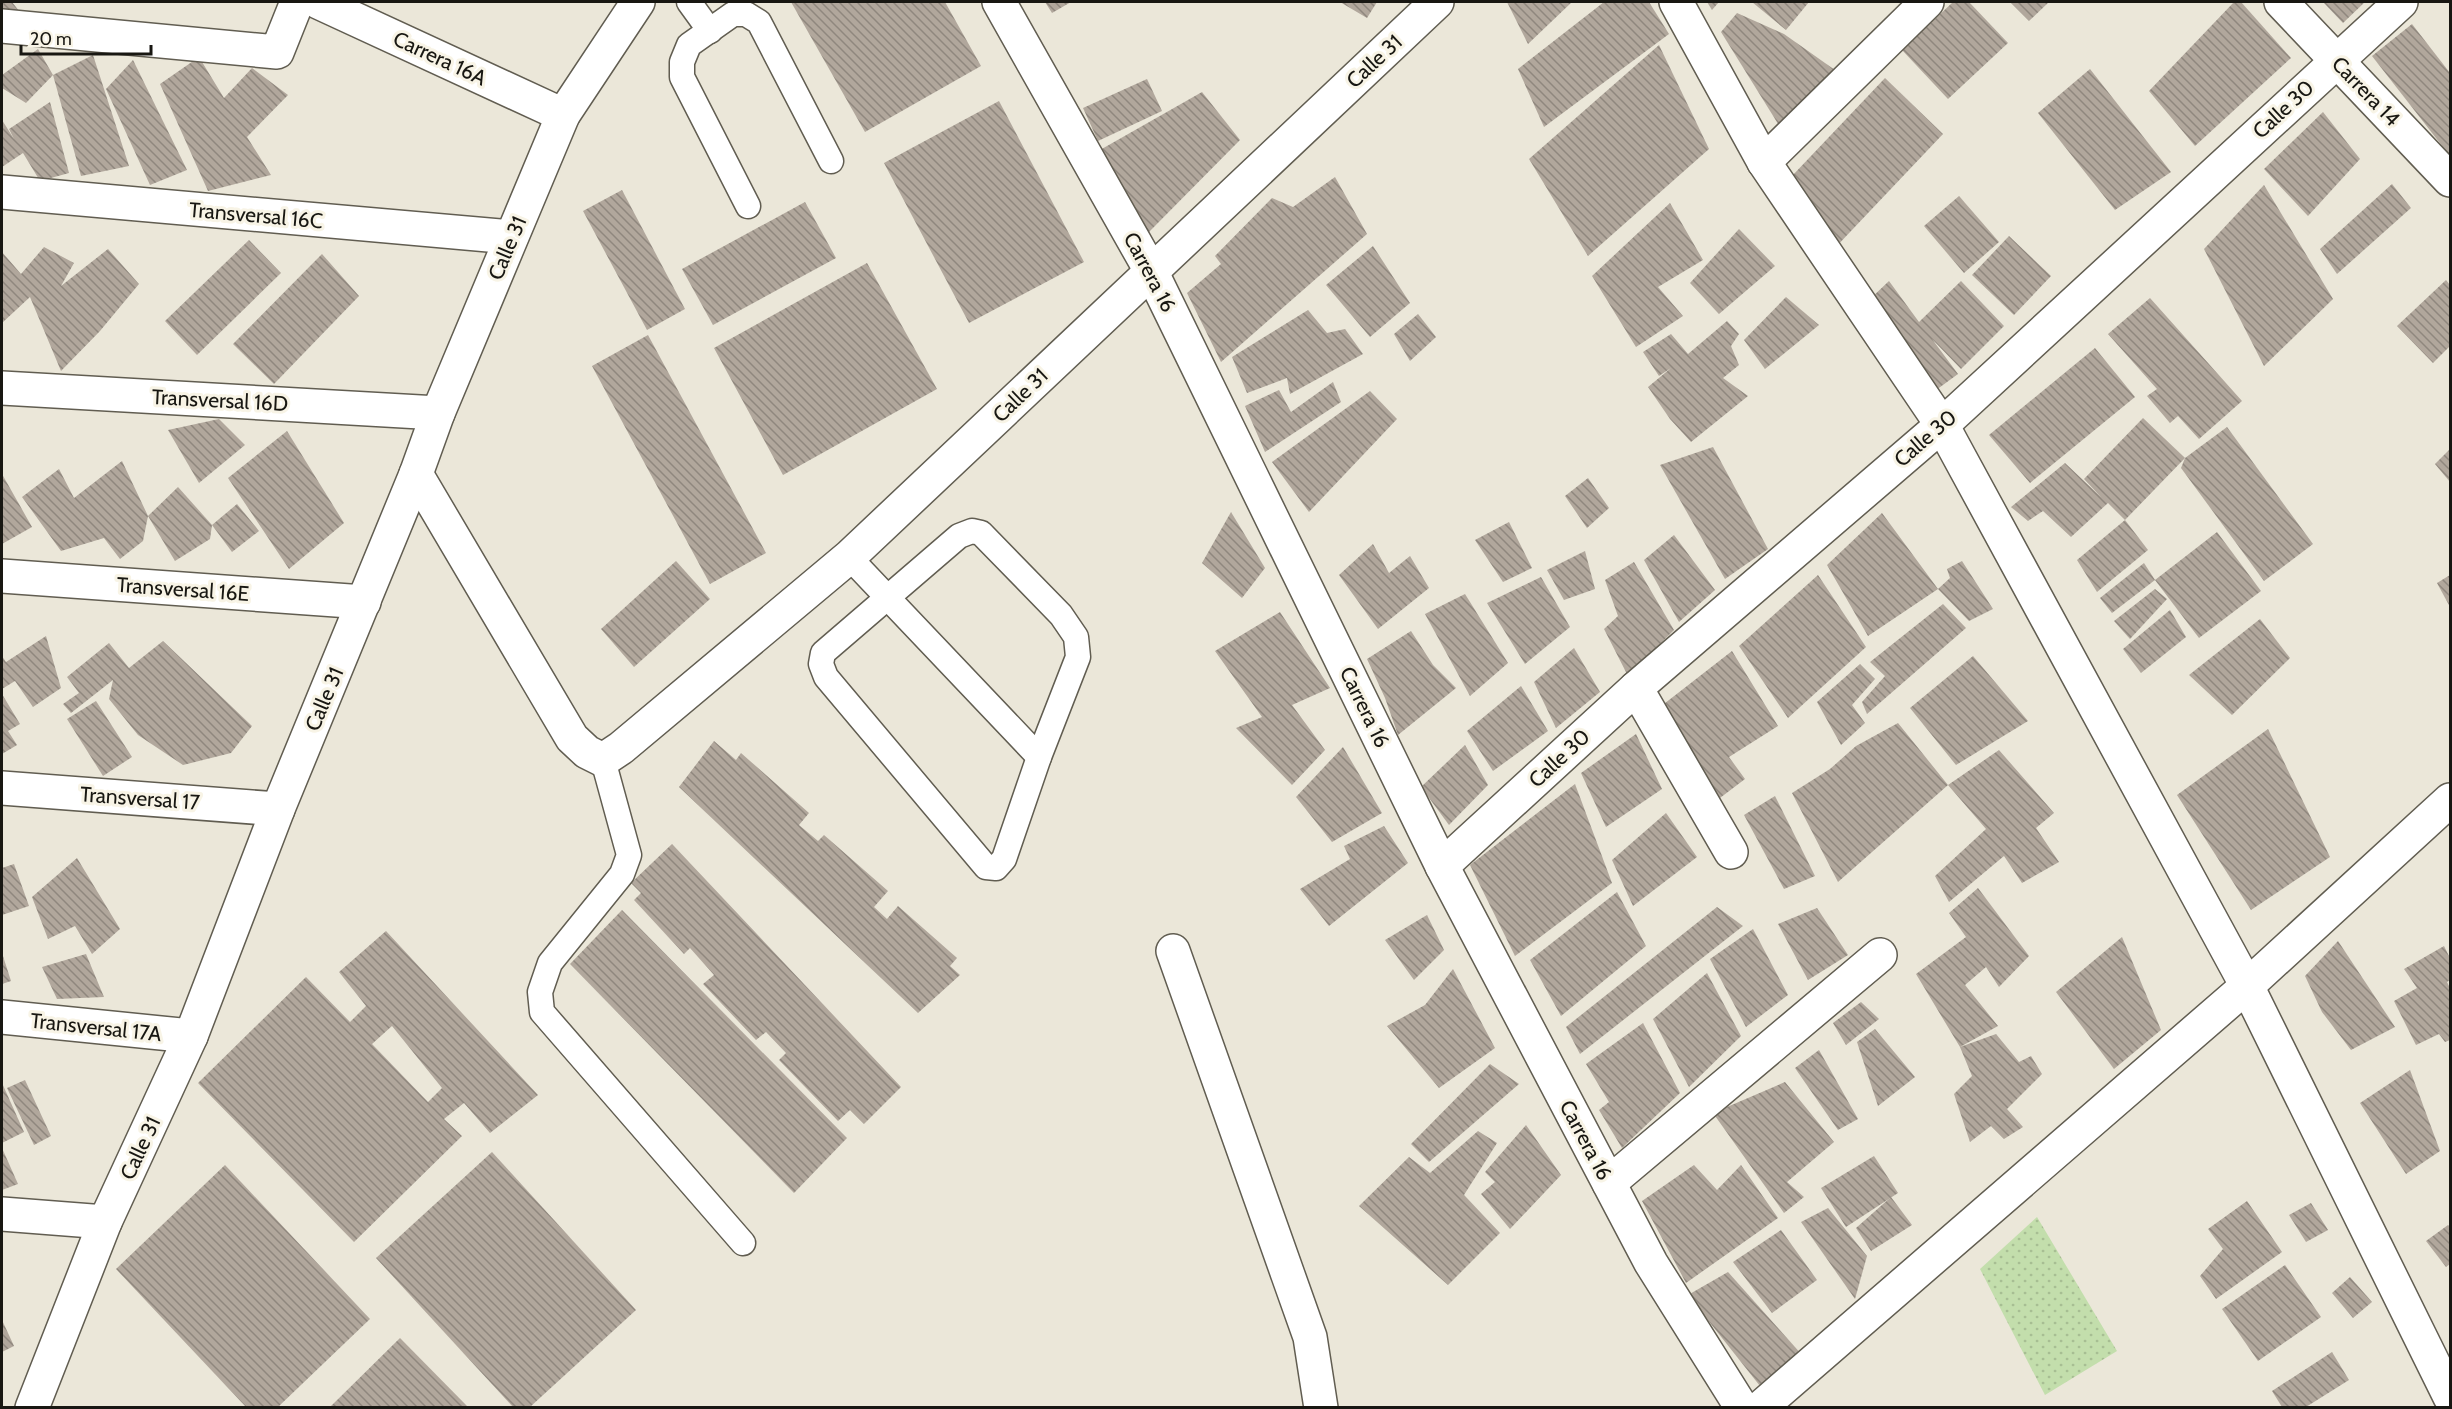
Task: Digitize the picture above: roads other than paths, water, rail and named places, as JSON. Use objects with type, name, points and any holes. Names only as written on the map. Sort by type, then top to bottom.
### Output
[{"type":"street","points":[[2,26],[277,52],[297,2]]},
{"type":"street","name":"Carrera 16A","points":[[318,2],[563,115]]},
{"type":"street","name":"Calle 31","points":[[32,1407],[105,1222],[191,1036],[278,809],[416,474],[438,412],[563,115],[638,2]]},
{"type":"street","name":"Carrera 16","points":[[999,2],[1151,271],[1442,866],[1651,1263],[1742,1407]]},
{"type":"street","name":"Calle 31","points":[[595,756],[621,748],[849,557],[1437,2]]},
{"type":"street","points":[[1676,2],[1764,162],[1942,425],[2247,986],[2451,1397]]},
{"type":"street","points":[[1764,162],[1927,2]]},
{"type":"street","name":"Carrera 14","points":[[2281,2],[2451,180]]},
{"type":"street","name":"Calle 30","points":[[1442,866],[1636,688],[1942,425],[2401,2]]},
{"type":"street","name":"Transversal 16C","points":[[2,192],[511,237]]},
{"type":"street","name":"Transversal 16D","points":[[2,388],[438,412]]},
{"type":"street","points":[[416,474],[572,738],[595,756]]},
{"type":"street","name":"Transversal 16E","points":[[2,576],[364,602]]},
{"type":"street","points":[[1636,688],[1731,852]]},
{"type":"street","name":"Transversal 17","points":[[2,788],[278,809]]},
{"type":"street","points":[[1760,1407],[2247,986],[2451,800]]},
{"type":"street","points":[[1173,951],[1310,1338],[1321,1407]]},
{"type":"street","points":[[1609,1183],[1880,955]]},
{"type":"street","name":"Transversal 17A","points":[[2,1017],[191,1036]]},
{"type":"street","points":[[2,1214],[105,1222]]},
{"type":"lane","points":[[688,2],[710,31]]},
{"type":"lane","points":[[748,206],[682,77],[682,62],[689,45],[733,14],[746,14],[759,22],[831,161]]},
{"type":"lane","points":[[972,531],[981,533],[1061,615],[1076,637],[1078,657],[1039,757],[1004,859],[996,868],[986,867],[826,677],[820,664],[823,653],[887,598],[959,536],[972,531]]},
{"type":"lane","points":[[849,557],[1039,757]]},
{"type":"lane","points":[[595,756],[629,855],[622,874],[550,963],[540,992],[542,1012],[743,1243]]}]
